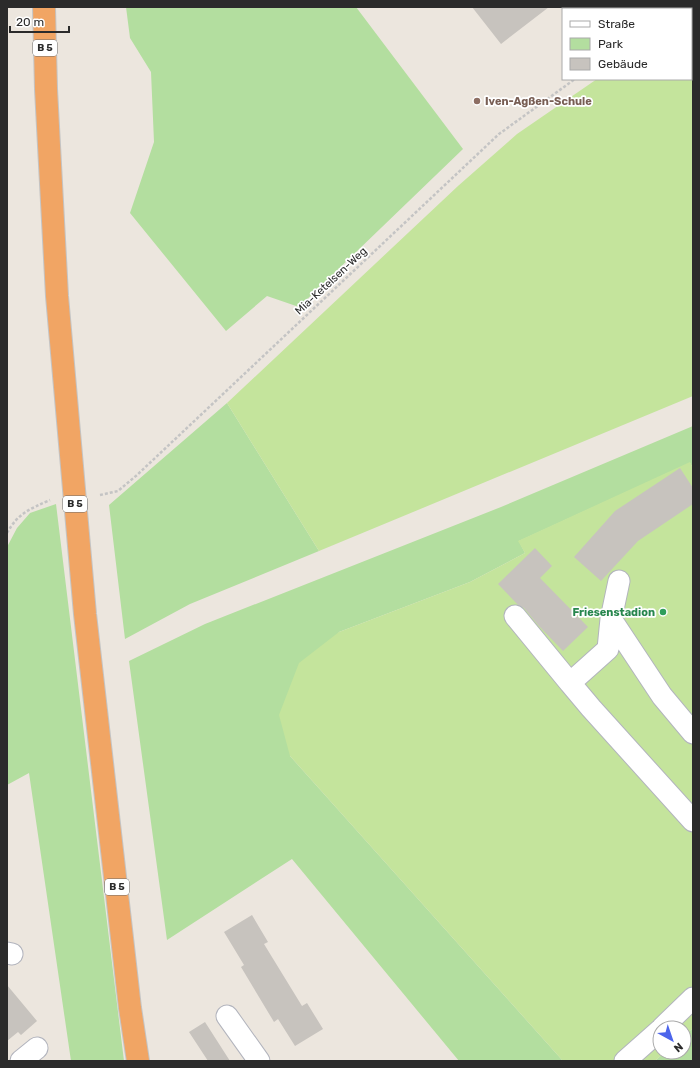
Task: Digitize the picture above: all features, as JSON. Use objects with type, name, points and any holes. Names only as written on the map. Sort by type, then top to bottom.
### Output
[{"type":"highway","points":[[34,7],[46,88]]},
{"type":"highway","name":"B 5","points":[[44,7],[46,88],[57,296],[85,614],[130,1008],[138,1061]]},
{"type":"street","points":[[570,683],[608,649],[611,619],[620,581]]},
{"type":"street","points":[[515,616],[591,708],[693,821]]},
{"type":"street","points":[[611,619],[662,696],[693,733]]},
{"type":"street","points":[[670,1020],[693,998]]},
{"type":"street","points":[[227,1016],[259,1061]]},
{"type":"street","points":[[625,1061],[652,1037]]},
{"type":"street","points":[[21,1061],[37,1048]]},
{"type":"path","name":"Mia-Ketelsen-Weg","points":[[100,495],[118,491],[499,134],[574,80]]},
{"type":"path","points":[[7,533],[11,526],[23,513],[50,500]]},
{"type":"green space","points":[[126,7],[356,7],[463,149],[299,307],[267,296],[226,331],[130,213],[154,142],[151,72],[130,38]]},
{"type":"green space","points":[[692,16],[693,396],[319,551],[227,403],[458,186],[517,134],[596,80],[692,80]]},
{"type":"green space","points":[[227,403],[319,551],[190,604],[125,639],[109,505]]},
{"type":"green space","points":[[693,426],[693,468],[690,463],[519,541],[525,553],[470,582],[339,632],[290,756],[563,1061],[459,1061],[292,859],[167,940],[129,661],[205,624],[501,507]]},
{"type":"green space","points":[[690,462],[693,468],[693,1028],[692,1029],[692,1020],[652,1020],[652,1060],[656,1060],[655,1061],[563,1061],[290,756],[279,715],[299,663],[339,632],[470,582],[525,553],[518,541]]},
{"type":"green space","points":[[56,504],[124,1061],[71,1061],[29,773],[7,785],[7,547],[17,528],[30,513]]},
{"type":"green space","points":[[693,1028],[693,1061],[655,1061],[692,1060]]},
{"type":"building","points":[[472,7],[549,7],[501,44]]},
{"type":"building","points":[[680,468],[693,488],[693,504],[638,541],[601,581],[574,557],[615,511]]},
{"type":"building","points":[[535,548],[552,566],[540,578],[588,627],[563,651],[524,608],[518,605],[498,584]]},
{"type":"building","points":[[252,915],[268,942],[264,944],[302,1006],[307,1003],[323,1029],[295,1046],[278,1019],[274,1022],[241,967],[244,965],[224,932]]},
{"type":"building","points":[[7,985],[37,1021],[21,1035],[18,1032],[7,1041]]},
{"type":"building","points":[[205,1022],[230,1061],[208,1061],[189,1032]]},
{"type":"place","name":"Iven-Agßen-Schule","points":[[477,101]]},
{"type":"place","name":"Friesenstadion","points":[[663,612]]}]
